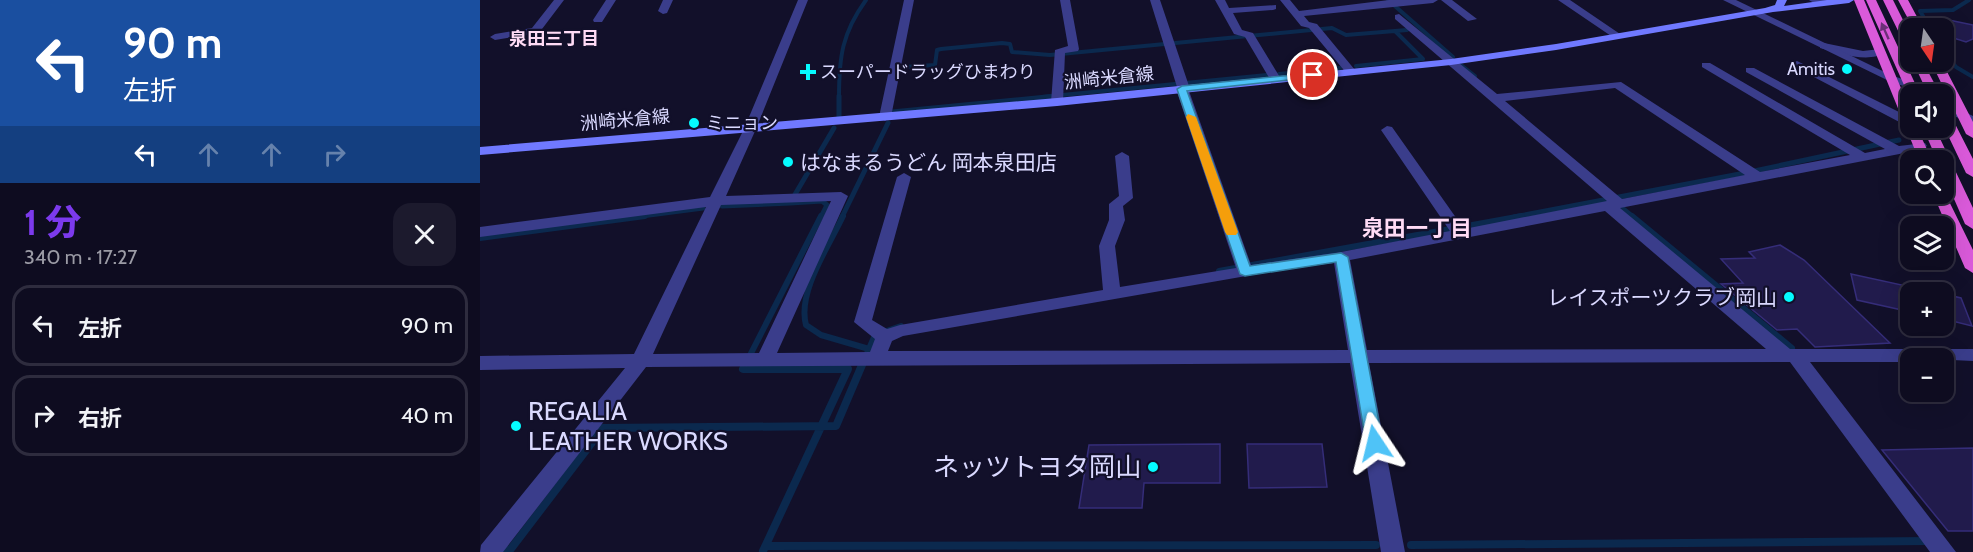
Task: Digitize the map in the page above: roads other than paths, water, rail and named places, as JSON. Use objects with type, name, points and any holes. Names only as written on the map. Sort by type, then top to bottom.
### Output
[{"type":"highway","points":[[1859,0],[1900,98]]},
{"type":"highway","points":[[1903,0],[1913,18]]},
{"type":"highway","points":[[1872,3],[1909,84]]},
{"type":"highway","points":[[1891,5],[1900,24]]},
{"type":"highway","points":[[1942,72],[1958,102]]},
{"type":"highway","points":[[1970,115],[1973,134]]},
{"type":"highway","points":[[1954,134],[1973,173]]},
{"type":"highway","points":[[1916,138],[1922,150]]},
{"type":"highway","points":[[1934,138],[1973,224]]},
{"type":"highway","points":[[1944,204],[1973,268]]},
{"type":"main road","points":[[1775,10],[1782,0]]},
{"type":"main road","name":"洲崎米倉線","points":[[480,151],[885,117],[1057,98],[1452,62],[1849,0]]},
{"type":"street","points":[[495,37],[535,31],[559,0]]},
{"type":"street","points":[[598,20],[611,0]]},
{"type":"street","points":[[663,10],[668,0]]},
{"type":"street","points":[[489,552],[640,362],[750,129],[803,0]]},
{"type":"street","points":[[885,117],[909,0]]},
{"type":"street","points":[[1057,98],[1060,50],[1074,49],[1065,0]]},
{"type":"street","points":[[1155,0],[1168,45],[1244,268]]},
{"type":"street","points":[[1220,0],[1238,32],[1250,36],[1275,79]]},
{"type":"street","points":[[1285,0],[1305,24],[1316,30],[1351,72]]},
{"type":"street","points":[[1296,14],[1433,0]]},
{"type":"street","points":[[1446,0],[1472,19]]},
{"type":"street","points":[[1563,0],[1618,36]]},
{"type":"street","points":[[1728,0],[1903,84]]},
{"type":"street","points":[[1814,0],[1833,2]]},
{"type":"street","points":[[1226,11],[1273,7]]},
{"type":"street","points":[[1399,17],[1499,98],[1615,203],[1791,356],[1938,544]]},
{"type":"street","points":[[1824,46],[1863,54],[1880,52]]},
{"type":"street","points":[[1797,64],[1900,120]]},
{"type":"street","points":[[1706,65],[1855,152]]},
{"type":"street","points":[[1750,70],[1889,145]]},
{"type":"street","points":[[1893,79],[1907,84]]},
{"type":"street","points":[[1499,98],[1617,84],[1753,174]]},
{"type":"street","points":[[1954,101],[1970,115]]},
{"type":"street","points":[[1954,109],[1970,115]]},
{"type":"street","points":[[1387,130],[1457,230]]},
{"type":"street","points":[[904,177],[863,322],[880,334],[1244,268],[1341,257],[1457,230],[1615,203],[1889,145],[1920,146]]},
{"type":"street","points":[[1111,291],[1107,246],[1117,220],[1116,204],[1126,198],[1122,156]]},
{"type":"street","points":[[480,232],[716,201],[841,196],[752,361]]},
{"type":"street","points":[[1341,257],[1393,552]]},
{"type":"street","points":[[868,358],[880,334]]},
{"type":"street","points":[[480,363],[868,358],[1973,356]]},
{"type":"waterway","points":[[839,97],[841,57],[847,35],[866,0]]},
{"type":"waterway","points":[[1388,0],[1453,57]]},
{"type":"waterway","points":[[1924,18],[1920,11],[1953,10],[1969,0]]},
{"type":"waterway","points":[[904,67],[935,65],[937,50],[941,49],[1002,43],[1010,44],[1012,52],[1050,55],[1332,28],[1346,35],[1407,30]]},
{"type":"waterway","points":[[1356,66],[1423,59],[1395,31]]},
{"type":"waterway","points":[[1954,64],[1973,77]]},
{"type":"waterway","points":[[1461,65],[1475,76]]},
{"type":"waterway","points":[[1279,74],[1340,68]]},
{"type":"waterway","points":[[1042,97],[1267,75]]},
{"type":"waterway","points":[[892,112],[1057,96]]},
{"type":"waterway","points":[[839,97],[839,118]]},
{"type":"waterway","points":[[842,217],[888,123]]},
{"type":"waterway","points":[[790,203],[834,128]]},
{"type":"waterway","points":[[1514,217],[1745,173],[1899,140]]},
{"type":"waterway","points":[[790,203],[822,201],[827,205],[821,217]]},
{"type":"waterway","points":[[722,206],[790,203]]},
{"type":"waterway","points":[[1616,203],[1633,217]]},
{"type":"waterway","points":[[634,217],[703,208]]},
{"type":"waterway","points":[[480,238],[645,216]]},
{"type":"waterway","points":[[744,367],[821,216]]},
{"type":"waterway","points":[[843,216],[810,284],[804,312],[806,325],[821,335],[869,349]]},
{"type":"waterway","points":[[1219,271],[1522,216]]},
{"type":"waterway","points":[[1632,216],[1792,348]]},
{"type":"waterway","points":[[869,349],[875,335],[901,326]]},
{"type":"waterway","points":[[861,367],[869,349]]},
{"type":"waterway","points":[[821,426],[836,426],[862,365]]},
{"type":"waterway","points":[[744,367],[743,369],[848,369],[821,426]]},
{"type":"waterway","points":[[505,550],[510,550],[603,428],[821,426]]},
{"type":"waterway","points":[[763,551],[821,426]]},
{"type":"waterway","points":[[1411,545],[1930,541]]},
{"type":"waterway","points":[[766,546],[1376,545]]},
{"type":"place","name":"Amitis","points":[[1847,69]]},
{"type":"place","name":"スーパードラッグひまわり","points":[[808,72]]},
{"type":"place","name":"ミニョン","points":[[694,123]]},
{"type":"place","name":"はなまるうどん 岡本泉田店","points":[[788,162]]},
{"type":"place","name":"レイスポーツクラブ岡山","points":[[1789,297]]},
{"type":"place","name":"REGALIA LEATHER WORKS","points":[[516,426]]},
{"type":"place","name":"ネッツトヨタ岡山","points":[[1153,467]]},
{"type":"district","name":"泉田三丁目","points":[[554,39]]},
{"type":"district","name":"泉田一丁目","points":[[1417,228]]}]
